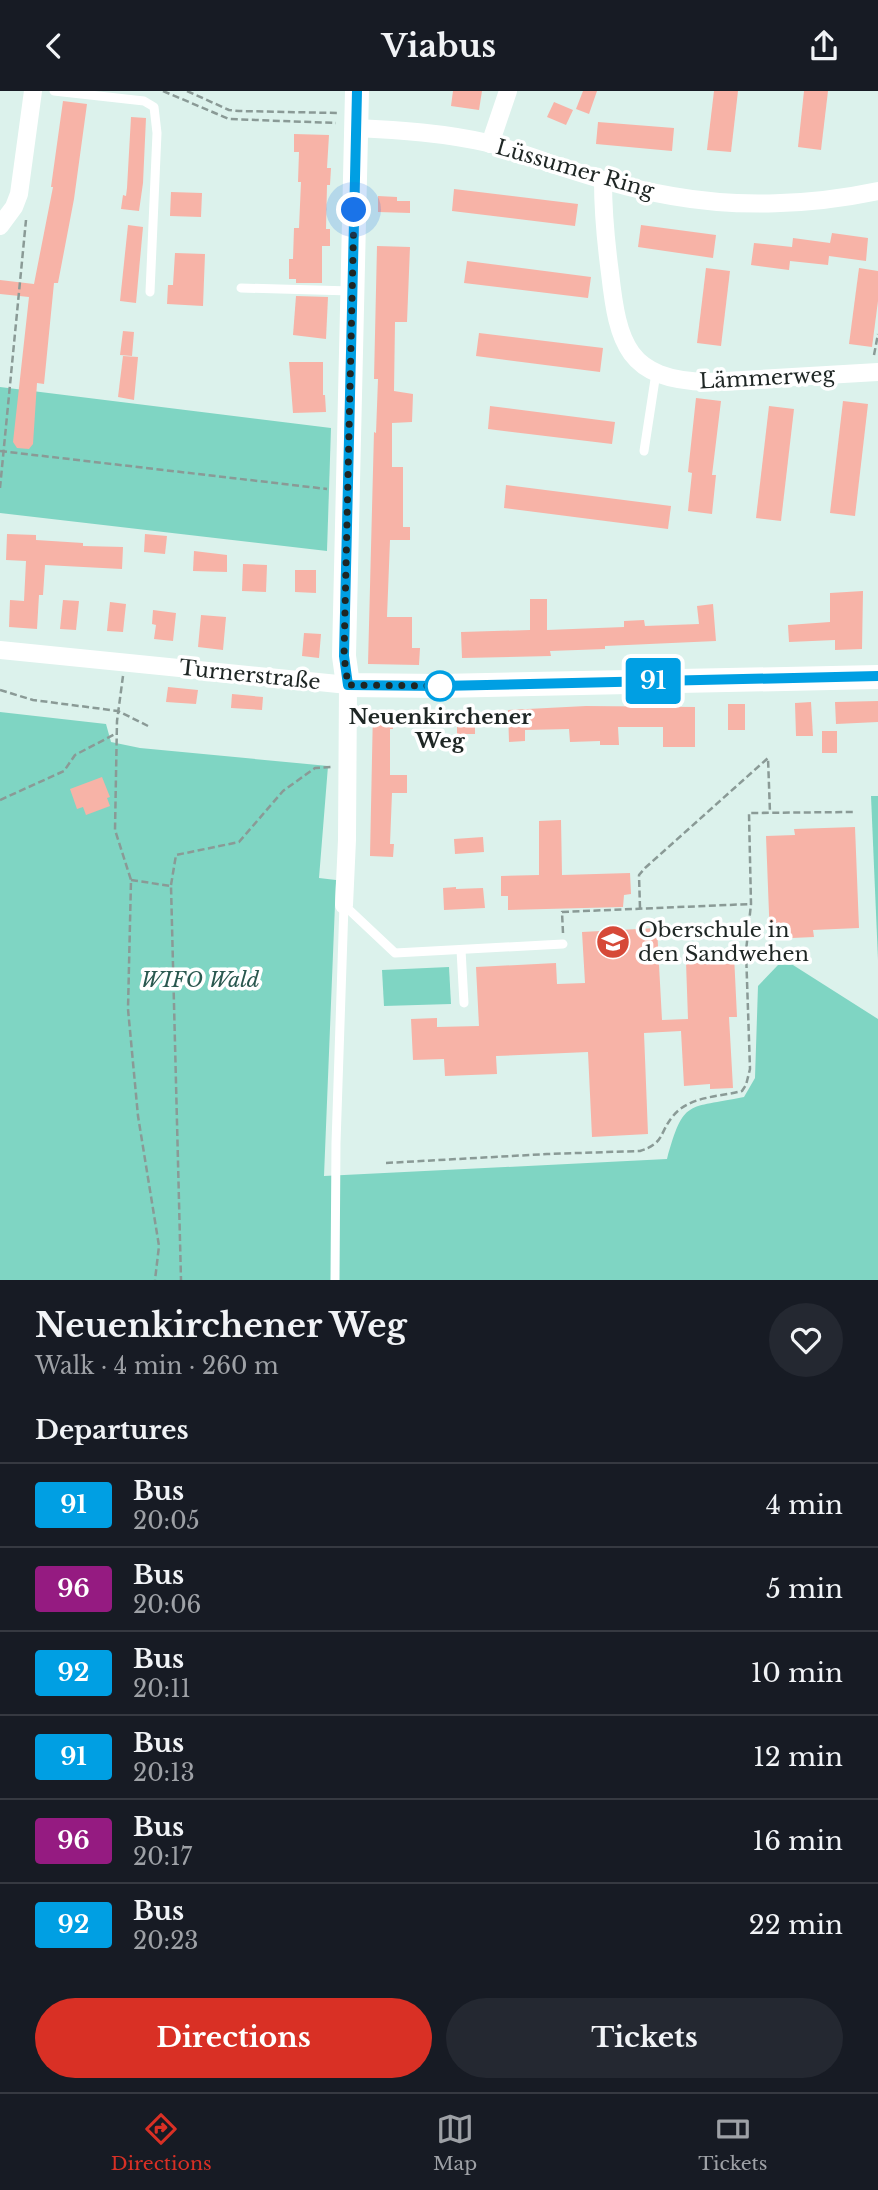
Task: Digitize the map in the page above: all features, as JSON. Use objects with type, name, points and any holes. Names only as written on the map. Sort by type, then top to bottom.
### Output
[{"type":"street","points":[[0,226],[14,207],[22,176],[33,91]]},
{"type":"street","points":[[490,143],[508,91]]},
{"type":"street","points":[[344,905],[348,685],[344,656],[357,110]]},
{"type":"street","name":"Lüssumer Ring","points":[[357,110],[424,132],[490,143],[603,181],[673,197],[793,203],[878,191]]},
{"type":"street","name":"Lämmerweg","points":[[603,181],[604,230],[614,308],[621,338],[646,368],[685,382],[874,372]]},
{"type":"street","name":"Turnerstraße","points":[[0,650],[348,685],[439,686],[878,677]]},
{"type":"lane","points":[[54,91],[144,101],[154,107],[157,133],[150,292]]},
{"type":"lane","points":[[242,288],[352,291]]},
{"type":"lane","points":[[643,451],[656,373]]},
{"type":"lane","points":[[344,905],[396,953],[563,944]]},
{"type":"lane","points":[[335,1280],[336,1143],[344,905]]},
{"type":"lane","points":[[461,950],[464,1003]]},
{"type":"path","points":[[163,91],[229,119],[338,123],[357,110]]},
{"type":"path","points":[[187,91],[229,110],[357,110]]},
{"type":"path","points":[[0,488],[27,221],[14,207]]},
{"type":"path","points":[[874,372],[878,334]]},
{"type":"path","points":[[2,451],[348,490]]},
{"type":"path","points":[[125,663],[118,711],[115,830],[131,880],[128,1009],[138,1116],[159,1246],[155,1280]]},
{"type":"path","points":[[0,690],[33,700],[118,711],[148,726]]},
{"type":"path","points":[[0,800],[64,771],[75,755],[117,733]]},
{"type":"path","points":[[640,908],[639,875],[768,758],[770,813]]},
{"type":"path","points":[[181,1280],[171,886],[176,855],[239,842],[283,791],[315,768],[348,765]]},
{"type":"path","points":[[386,1163],[640,1151],[654,1147],[661,1140],[674,1115],[688,1104],[742,1091],[750,1069],[746,951],[751,904],[748,813],[853,812]]},
{"type":"path","points":[[131,880],[171,886]]},
{"type":"path","points":[[563,944],[562,912],[751,904]]},
{"type":"green space","points":[[0,387],[331,428],[327,551],[0,513]]},
{"type":"green space","name":"WIFO Wald","points":[[0,712],[106,724],[111,742],[140,748],[328,766],[319,878],[336,880],[324,1176],[667,1159],[678,1125],[684,1116],[699,1106],[744,1097],[755,1078],[758,986],[778,965],[793,965],[878,1019],[878,1280],[0,1280]]},
{"type":"green space","points":[[871,796],[878,796],[878,960]]},
{"type":"green space","points":[[449,967],[451,1004],[384,1006],[382,970]]},
{"type":"building","points":[[453,91],[482,91],[479,110],[451,106]]},
{"type":"building","points":[[583,91],[597,91],[589,114],[576,109]]},
{"type":"building","points":[[714,91],[738,91],[731,152],[707,150]]},
{"type":"building","points":[[804,91],[828,91],[821,150],[798,147]]},
{"type":"building","points":[[63,101],[87,104],[74,199],[58,283],[54,283],[44,384],[37,383],[33,444],[29,449],[17,448],[13,442],[29,297],[0,294],[0,280],[34,284],[53,187]]},
{"type":"building","points":[[554,102],[573,110],[566,125],[547,117]]},
{"type":"building","points":[[131,117],[146,118],[139,211],[121,209],[127,188]]},
{"type":"building","points":[[598,122],[674,128],[672,151],[596,144]]},
{"type":"building","points":[[294,134],[329,135],[327,168],[331,168],[330,185],[327,185],[326,229],[330,229],[330,246],[322,246],[322,283],[296,283],[296,279],[289,279],[294,228],[299,228],[301,182],[298,182],[299,152],[294,152]]},
{"type":"building","points":[[454,189],[578,204],[575,226],[452,211]]},
{"type":"building","points":[[171,192],[202,193],[201,217],[170,216]]},
{"type":"building","points":[[378,196],[410,201],[410,213],[378,212]]},
{"type":"building","points":[[128,225],[143,227],[136,303],[120,301]]},
{"type":"building","points":[[641,225],[716,235],[713,258],[638,247]]},
{"type":"building","points":[[832,233],[868,238],[866,261],[829,256],[828,265],[790,261],[789,270],[751,265],[754,243],[792,247],[793,238],[830,243]]},
{"type":"building","points":[[377,246],[410,247],[407,322],[395,322],[394,391],[413,394],[412,422],[392,423],[392,467],[403,467],[403,527],[410,527],[410,540],[390,540],[387,617],[412,617],[412,648],[420,648],[419,665],[368,664],[374,432],[376,433],[378,379],[374,379]]},
{"type":"building","points":[[175,253],[205,254],[203,306],[167,304],[168,285],[173,285]]},
{"type":"building","points":[[467,261],[591,277],[588,298],[464,283]]},
{"type":"building","points":[[706,268],[730,271],[721,346],[697,343]]},
{"type":"building","points":[[859,268],[878,271],[878,301],[872,347],[849,344]]},
{"type":"building","points":[[296,296],[328,297],[326,339],[293,335]]},
{"type":"building","points":[[123,331],[134,332],[132,356],[120,355]]},
{"type":"building","points":[[479,333],[603,348],[600,372],[476,356]]},
{"type":"building","points":[[123,356],[138,357],[134,400],[118,397]]},
{"type":"building","points":[[289,362],[323,362],[326,412],[293,413]]},
{"type":"building","points":[[696,398],[721,401],[712,475],[716,475],[712,514],[688,511],[692,473],[688,472]]},
{"type":"building","points":[[843,401],[868,404],[855,516],[830,513]]},
{"type":"building","points":[[490,406],[615,422],[612,444],[488,429]]},
{"type":"building","points":[[769,406],[794,409],[781,521],[756,518]]},
{"type":"building","points":[[506,485],[671,506],[668,529],[504,508]]},
{"type":"building","points":[[7,534],[36,535],[36,540],[83,543],[83,546],[123,547],[122,569],[45,565],[43,595],[39,595],[37,629],[9,627],[10,600],[24,601],[26,561],[6,560]]},
{"type":"building","points":[[145,534],[167,536],[165,554],[144,552]]},
{"type":"building","points":[[194,551],[227,555],[227,572],[193,571]]},
{"type":"building","points":[[243,564],[267,565],[266,592],[242,591]]},
{"type":"building","points":[[295,570],[316,570],[316,593],[295,592]]},
{"type":"building","points":[[863,591],[862,649],[835,650],[835,640],[789,642],[788,625],[830,622],[830,593]]},
{"type":"building","points":[[530,599],[547,599],[547,630],[624,627],[624,621],[644,620],[645,626],[699,624],[697,606],[713,604],[716,641],[550,651],[551,656],[462,658],[461,632],[530,630]]},
{"type":"building","points":[[63,600],[79,601],[76,630],[60,629]]},
{"type":"building","points":[[110,602],[126,604],[123,632],[107,631]]},
{"type":"building","points":[[153,610],[176,613],[173,641],[154,639],[156,625],[152,624]]},
{"type":"building","points":[[201,615],[226,617],[223,650],[198,647]]},
{"type":"building","points":[[304,633],[321,634],[319,658],[302,656]]},
{"type":"building","points":[[168,687],[198,690],[196,704],[166,702]]},
{"type":"building","points":[[232,694],[263,697],[262,710],[231,708]]},
{"type":"building","points":[[878,701],[878,722],[836,724],[835,702]]},
{"type":"building","points":[[811,702],[813,736],[796,736],[795,703]]},
{"type":"building","points":[[728,704],[745,704],[745,730],[728,730]]},
{"type":"building","points":[[586,706],[695,707],[695,747],[663,747],[663,727],[618,727],[619,745],[600,745],[600,741],[570,742],[569,729],[525,730],[525,741],[509,742],[508,710]]},
{"type":"building","points":[[373,710],[393,710],[393,729],[390,729],[390,775],[407,775],[407,793],[392,793],[390,844],[394,844],[393,857],[370,856]]},
{"type":"building","points":[[457,710],[475,710],[475,734],[457,734]]},
{"type":"building","points":[[822,731],[837,731],[837,753],[822,753]]},
{"type":"building","points":[[102,777],[110,797],[107,798],[110,806],[86,815],[83,807],[77,809],[70,789]]},
{"type":"building","points":[[561,820],[562,875],[630,873],[631,894],[624,895],[623,907],[508,910],[508,896],[501,896],[501,876],[539,875],[539,821]]},
{"type":"building","points":[[855,827],[859,928],[813,930],[814,937],[770,939],[766,836],[795,835],[794,829]]},
{"type":"building","points":[[483,837],[484,852],[455,854],[454,839]]},
{"type":"building","points":[[443,888],[483,888],[485,908],[444,910]]},
{"type":"building","points":[[657,928],[662,1020],[688,1019],[686,962],[712,961],[712,956],[734,955],[737,1017],[729,1017],[733,1088],[710,1089],[710,1084],[684,1086],[681,1031],[644,1033],[648,1134],[592,1137],[588,1052],[496,1056],[497,1074],[445,1076],[444,1059],[413,1060],[411,1019],[437,1018],[437,1027],[479,1026],[476,967],[556,963],[557,984],[585,983],[582,932]]},
{"type":"bus line","name":"91","points":[[357,91],[344,656],[348,685],[439,686],[878,676]]},
{"type":"place","name":"Neuenkirchener Weg","points":[[440,686]]},
{"type":"place","name":"Oberschule in den Sandwehen","points":[[613,942]]},
{"type":"route","points":[[354,210],[344,656],[348,685],[440,686]]}]
